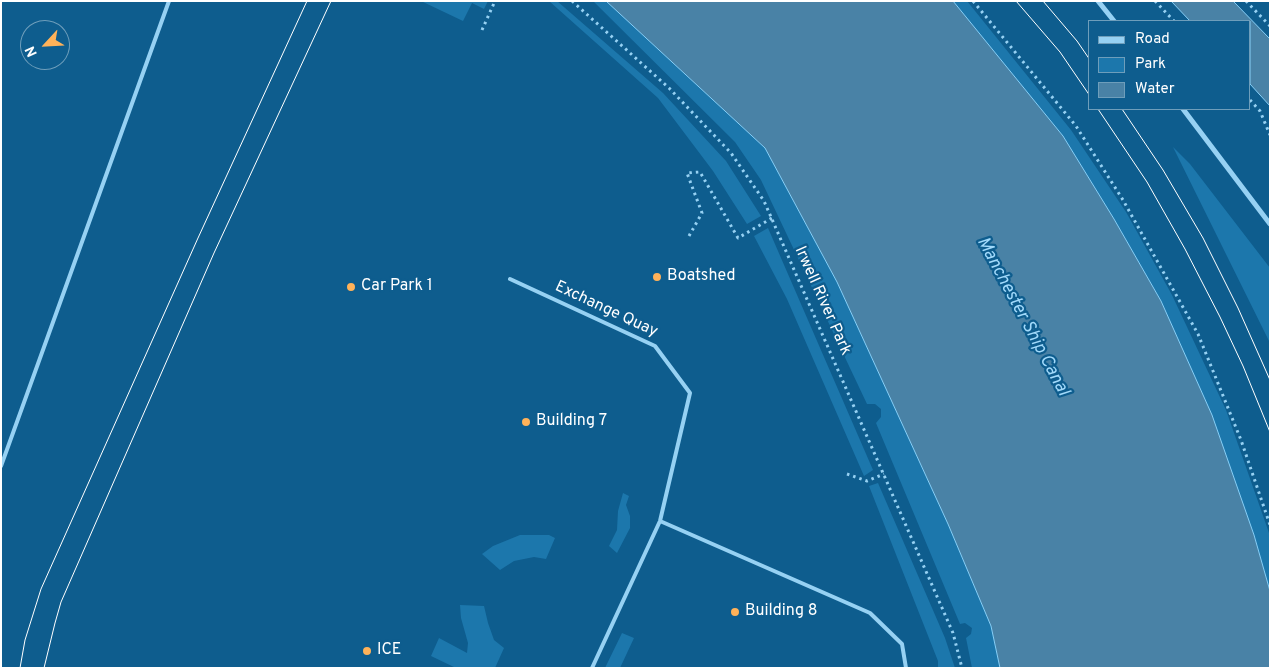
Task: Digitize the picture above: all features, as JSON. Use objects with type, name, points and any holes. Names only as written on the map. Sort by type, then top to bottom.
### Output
[{"type":"street","points":[[1098,1],[1113,20]]},
{"type":"street","points":[[1184,110],[1270,224]]},
{"type":"lane","points":[[1,466],[169,1]]},
{"type":"lane","name":"Exchange Quay","points":[[510,279],[655,346],[690,393],[660,521],[592,668]]},
{"type":"lane","points":[[660,521],[870,613],[902,644],[906,668]]},
{"type":"path","points":[[482,30],[495,1]]},
{"type":"path","name":"Irwell River Park","points":[[572,1],[669,88],[731,153],[764,200],[953,633],[962,668]]},
{"type":"path","points":[[973,1],[1076,126],[1123,200],[1198,334],[1241,440],[1270,525]]},
{"type":"path","points":[[1155,1],[1173,20]]},
{"type":"path","points":[[1246,1],[1270,26]]},
{"type":"path","points":[[1251,101],[1260,111],[1270,135]]},
{"type":"path","points":[[689,236],[702,213],[687,173],[700,172],[738,238],[772,218]]},
{"type":"path","points":[[847,474],[866,481],[884,474]]},
{"type":"green space","points":[[421,1],[488,1],[484,9],[472,3],[463,21]]},
{"type":"green space","points":[[549,1],[557,1],[663,93],[726,161],[761,216],[747,224],[713,171],[658,98]]},
{"type":"green space","points":[[593,1],[606,1],[765,148],[837,282],[948,524],[991,626],[1000,668],[972,668],[966,638],[971,634],[972,628],[965,623],[960,624],[876,423],[881,417],[881,409],[875,404],[867,404],[761,180],[735,142]]},
{"type":"green space","points":[[953,1],[967,1],[1071,130],[1126,212],[1172,295],[1226,410],[1270,536],[1270,591],[1254,535],[1161,301],[1063,136]]},
{"type":"green space","points":[[1173,147],[1190,164],[1270,268],[1270,343]]},
{"type":"green space","points":[[768,228],[873,470],[864,476],[787,299],[754,236]]},
{"type":"green space","points":[[878,483],[945,638],[955,668],[938,668],[938,661],[869,486]]},
{"type":"green space","points":[[623,493],[629,496],[626,505],[630,516],[630,528],[617,553],[609,546],[617,530],[618,511]]},
{"type":"green space","points":[[520,535],[549,535],[555,538],[546,559],[534,557],[514,561],[500,570],[482,554],[493,546]]},
{"type":"green space","points":[[460,605],[484,606],[494,640],[504,648],[495,668],[456,668],[431,656],[439,638],[467,653],[468,643],[461,618]]},
{"type":"green space","points":[[622,633],[634,638],[620,668],[605,668]]},
{"type":"water","name":"Manchester Ship Canal","points":[[606,1],[953,1],[1063,136],[1161,301],[1212,415],[1254,535],[1270,591],[1270,668],[1000,668],[991,626],[948,524],[837,282],[765,148]]},
{"type":"water","points":[[1171,1],[1233,1],[1270,39],[1270,106],[1251,85],[1251,20],[1189,20]]},
{"type":"tram line","points":[[20,668],[25,640],[41,589],[198,238],[307,1]]},
{"type":"tram line","points":[[44,668],[61,602],[214,253],[331,1]]},
{"type":"tram line","points":[[1016,1],[1060,52],[1088,93]]},
{"type":"tram line","points":[[1043,1],[1088,57]]},
{"type":"tram line","points":[[1099,110],[1147,182],[1185,249],[1243,366],[1270,432]]},
{"type":"tram line","points":[[1123,110],[1163,170],[1203,238],[1238,308],[1270,380]]},
{"type":"place","name":"Boatshed","points":[[657,277]]},
{"type":"place","name":"Car Park 1","points":[[351,287]]},
{"type":"place","name":"Building 7","points":[[526,422]]},
{"type":"place","name":"Building 8","points":[[735,612]]},
{"type":"place","name":"ICE","points":[[367,651]]}]
